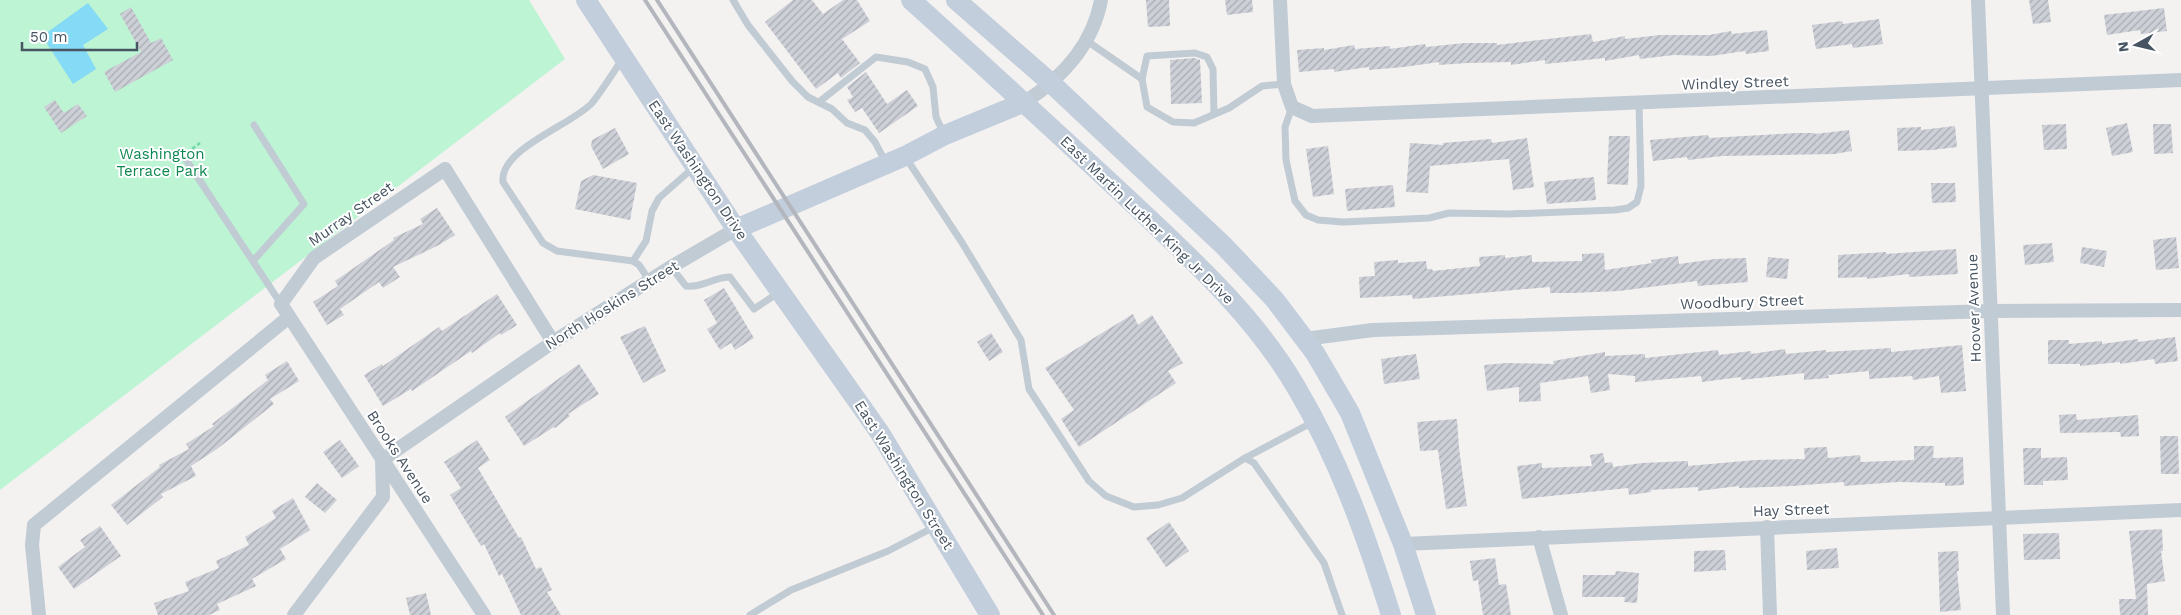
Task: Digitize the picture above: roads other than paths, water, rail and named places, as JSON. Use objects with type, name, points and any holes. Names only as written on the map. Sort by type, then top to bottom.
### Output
[{"type":"main road","name":"East Washington Drive","points":[[586,0],[736,229],[814,338]]},
{"type":"main road","name":"East Martin Luther King Jr Drive","points":[[911,0],[1025,102],[1220,286],[1259,334],[1285,371],[1331,451],[1366,537],[1391,615]]},
{"type":"main road","points":[[956,0],[1051,83],[1224,246],[1275,300],[1315,352],[1350,413],[1403,544],[1426,615]]},
{"type":"main road","name":"North Hoskins Street","points":[[736,229],[1025,102]]},
{"type":"main road","name":"East Washington Street","points":[[814,338],[880,434],[990,615]]},
{"type":"street","points":[[1025,102],[1051,83],[1087,41],[1095,26],[1101,0]]},
{"type":"street","points":[[1280,0],[1284,84],[1292,107]]},
{"type":"street","name":"Hoover Avenue","points":[[1978,0],[2003,615]]},
{"type":"street","name":"Windley Street","points":[[1292,107],[1312,116],[1981,90],[2181,80]]},
{"type":"street","name":"Murray Street","points":[[281,304],[314,258],[445,169],[553,342]]},
{"type":"street","name":"North Hoskins Street","points":[[382,460],[553,342],[649,280],[736,229]]},
{"type":"street","points":[[39,615],[32,545],[34,525],[289,317],[281,304]]},
{"type":"street","name":"Woodbury Street","points":[[1305,340],[1374,330],[1991,311],[2181,310]]},
{"type":"street","name":"Brooks Avenue","points":[[289,317],[484,615]]},
{"type":"street","points":[[294,615],[383,497],[382,460]]},
{"type":"street","name":"Hay Street","points":[[1403,544],[2181,510]]},
{"type":"street","points":[[1766,527],[1770,615]]},
{"type":"street","points":[[1539,537],[1561,615]]},
{"type":"lane","points":[[733,0],[748,25],[792,81],[808,97],[832,109],[847,123],[866,130],[886,163]]},
{"type":"lane","points":[[1087,41],[1142,79]]},
{"type":"lane","points":[[1214,114],[1213,69],[1207,57],[1195,53],[1147,56],[1142,79],[1148,107],[1173,122],[1194,123],[1229,108],[1262,86],[1284,84]]},
{"type":"lane","points":[[623,57],[591,104],[510,159],[502,174],[503,182],[543,244],[557,251],[633,261],[639,265],[649,280]]},
{"type":"lane","points":[[819,102],[876,57],[908,62],[925,70],[933,86],[936,117],[944,136]]},
{"type":"lane","points":[[1292,107],[1285,127],[1286,160],[1295,201],[1306,215],[1318,220],[1344,222],[1430,218],[1449,213],[1509,214],[1628,208],[1636,202],[1641,186],[1640,103]]},
{"type":"lane","points":[[253,261],[304,204],[254,124]]},
{"type":"lane","points":[[183,155],[281,304]]},
{"type":"lane","points":[[905,156],[961,241],[1021,340],[1028,389],[1090,481],[1106,496],[1134,507],[1158,505],[1182,498],[1245,458],[1315,421]]},
{"type":"lane","points":[[633,261],[646,241],[652,210],[660,198],[695,166]]},
{"type":"lane","points":[[671,267],[686,286],[696,287],[724,277],[730,277],[754,309],[781,291]]},
{"type":"lane","points":[[1245,458],[1254,463],[1324,564],[1342,615]]},
{"type":"lane","points":[[750,615],[791,590],[888,551],[936,526]]},
{"type":"water","points":[[88,3],[108,29],[83,45],[96,69],[73,84],[42,36]]},
{"type":"railway","points":[[645,0],[1043,615]]},
{"type":"railway","points":[[657,0],[1054,615]]},
{"type":"park label","name":"Washington Terrace Park","points":[[162,162]]}]
